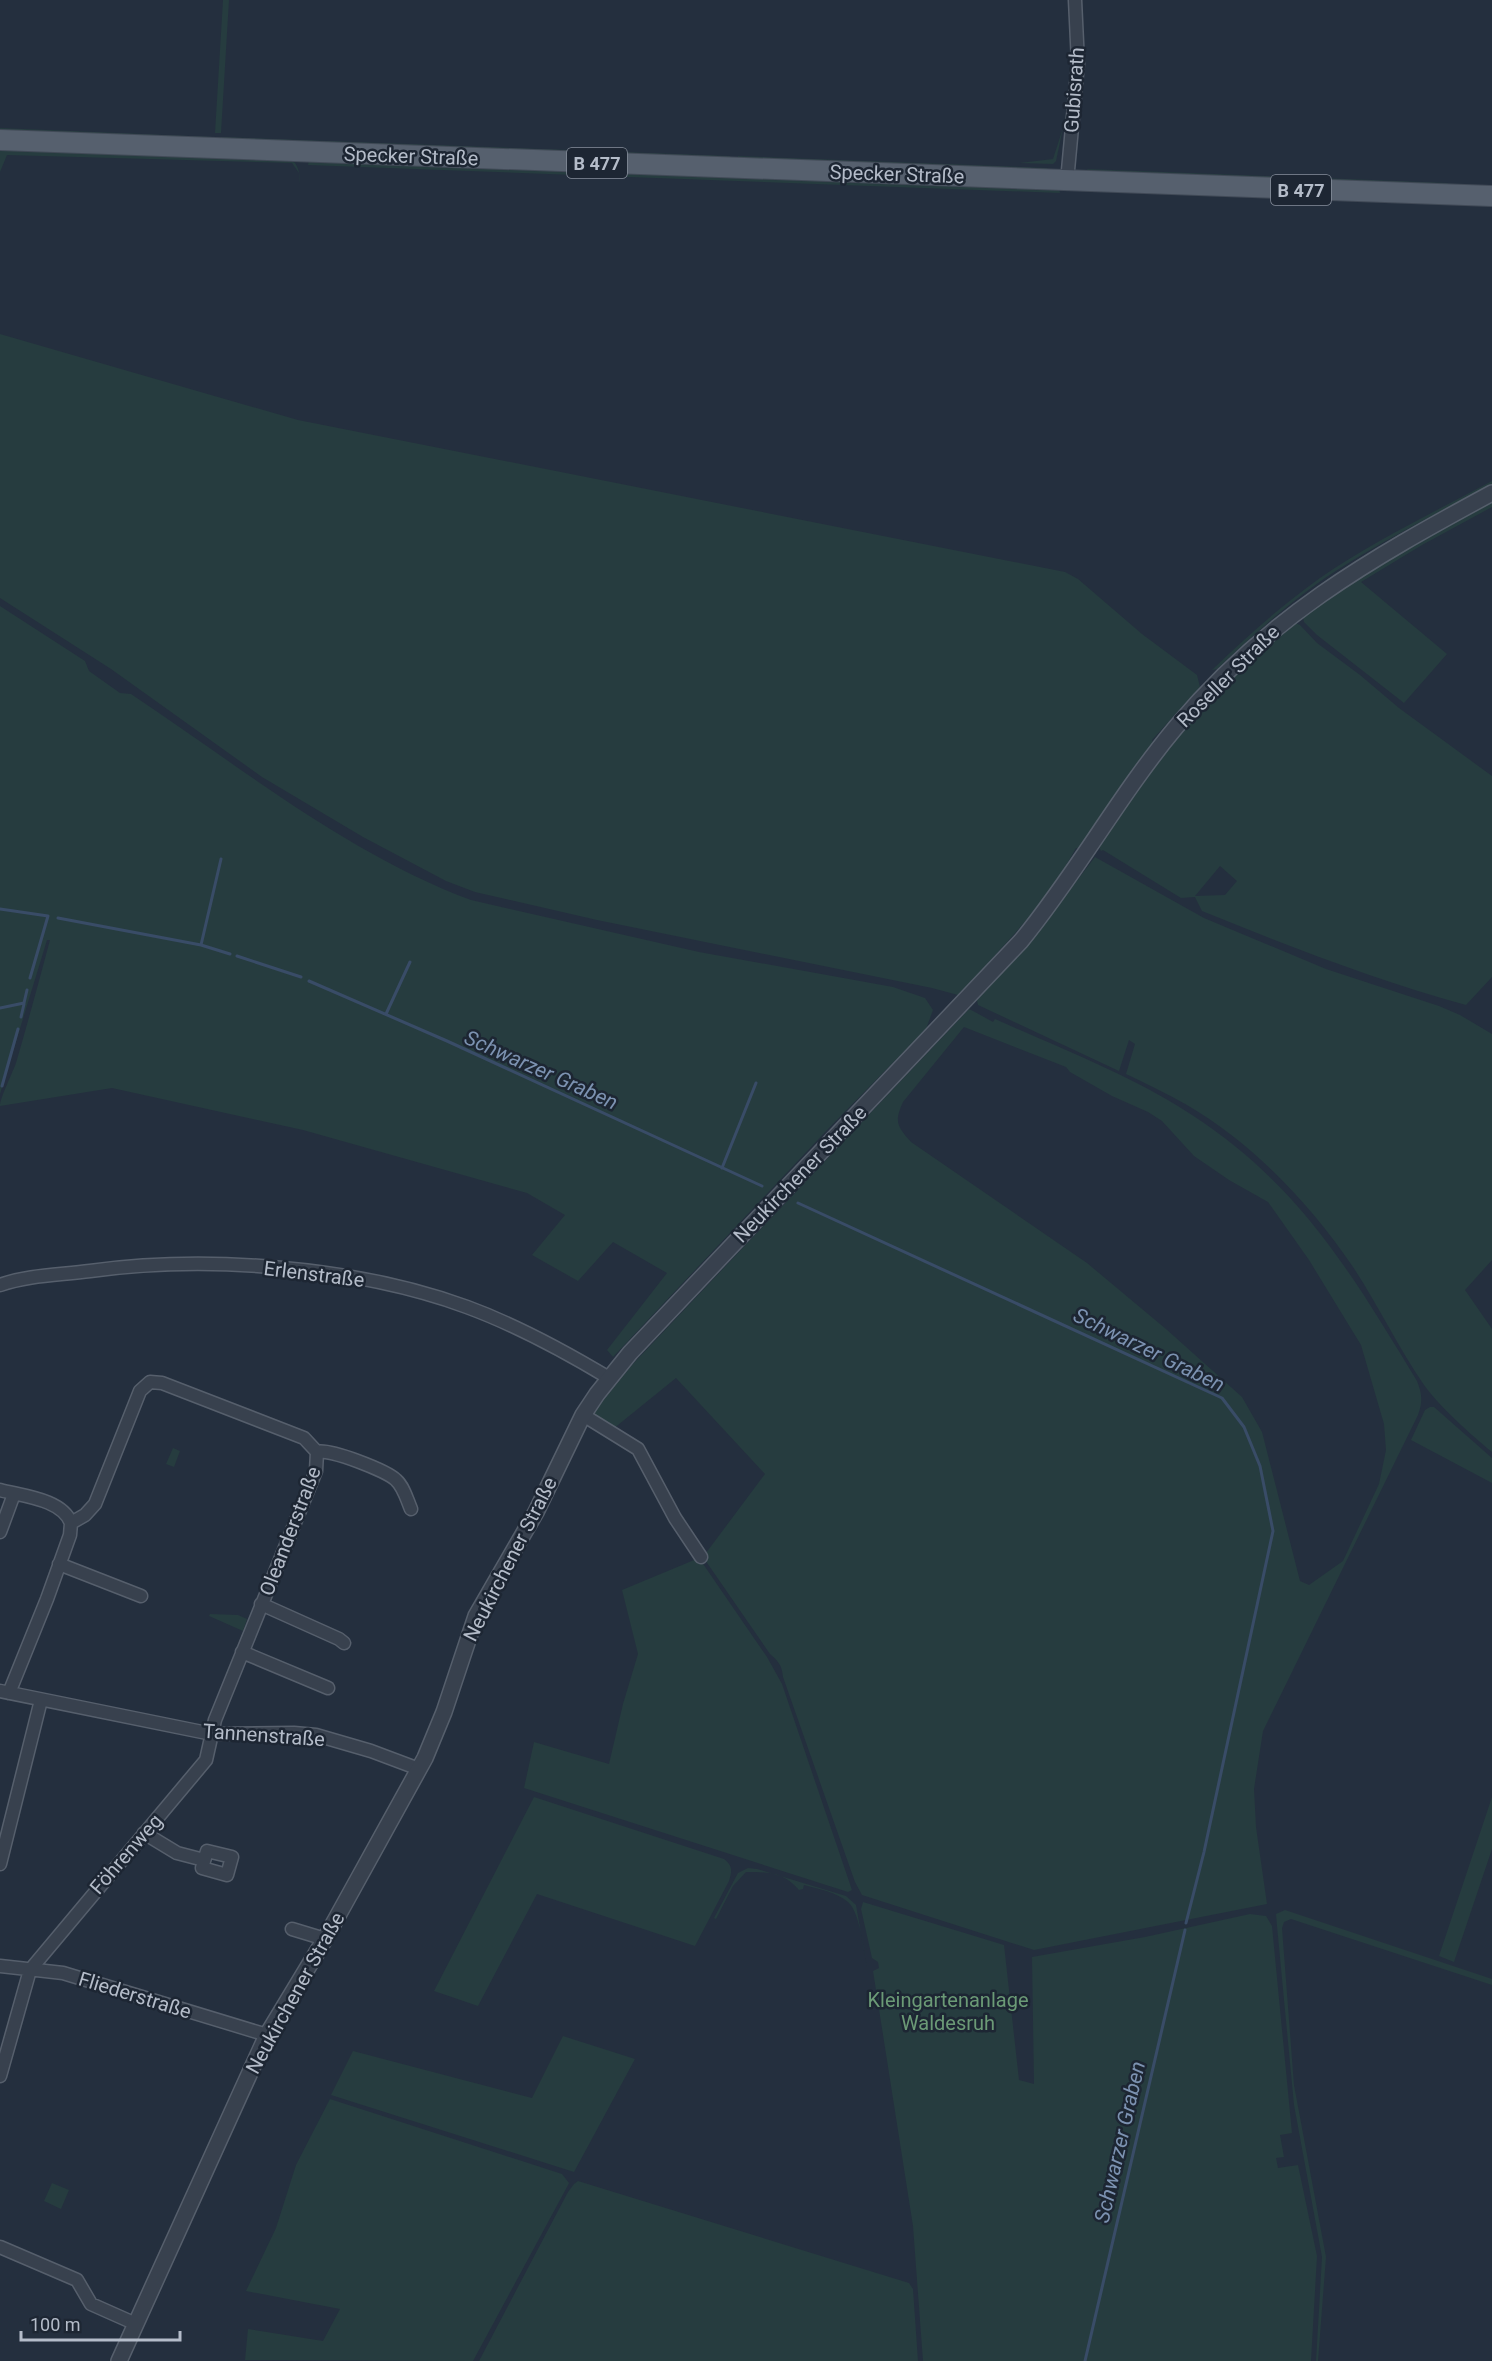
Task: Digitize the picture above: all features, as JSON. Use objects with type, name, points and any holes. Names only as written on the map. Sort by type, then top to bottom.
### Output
[{"type":"main road","name":"Specker Straße","points":[[0,140],[1492,196]]},
{"type":"street","name":"Gubisrath","points":[[1067,181],[1077,77],[1075,0]]},
{"type":"street","name":"Roseller Straße","points":[[1030,929],[1161,745],[1238,661],[1280,624],[1327,588],[1492,493]]},
{"type":"street","name":"Neukirchener Straße","points":[[120,2361],[267,2035],[325,1940],[419,1769],[434,1738],[476,1616],[536,1512],[583,1415],[609,1378],[650,1332],[1030,929]]},
{"type":"street","name":"Erlenstraße","points":[[0,1286],[28,1279],[158,1265],[269,1267],[332,1274],[402,1287],[466,1306],[550,1345],[609,1378]]},
{"type":"street","points":[[71,1523],[85,1515],[95,1504],[140,1391],[150,1382],[162,1383],[304,1438],[318,1455],[324,1450],[338,1454],[392,1477],[402,1489],[411,1509]]},
{"type":"street","points":[[583,1415],[638,1449],[675,1518],[701,1557]]},
{"type":"street","name":"Oleanderstraße","points":[[212,1734],[242,1652],[316,1471],[318,1455]]},
{"type":"street","points":[[0,1490],[54,1505],[65,1513],[71,1523],[70,1535],[59,1564],[4,1692]]},
{"type":"street","points":[[0,1532],[14,1494]]},
{"type":"street","points":[[59,1564],[141,1596]]},
{"type":"street","name":"Oleanderstraße","points":[[261,1604],[344,1643]]},
{"type":"street","points":[[242,1652],[328,1688]]},
{"type":"street","name":"Tannenstraße","points":[[4,1692],[212,1734],[316,1735],[371,1751],[419,1769]]},
{"type":"street","points":[[0,1864],[41,1700]]},
{"type":"street","name":"Föhrenweg","points":[[30,1970],[204,1764],[212,1734]]},
{"type":"street","points":[[144,1833],[177,1853],[204,1860]]},
{"type":"street","points":[[292,1929],[325,1940]]},
{"type":"street","name":"Fliederstraße","points":[[0,1966],[63,1973],[267,2035]]},
{"type":"street","points":[[0,2076],[30,1970]]},
{"type":"street","points":[[0,2247],[77,2280],[91,2304],[136,2324]]},
{"type":"green space","points":[[223,0],[229,0],[221,133],[215,133]]},
{"type":"green space","points":[[1069,100],[1056,161],[1053,164],[1019,163],[1053,159]]},
{"type":"green space","points":[[0,128],[213,137],[212,141],[0,136]]},
{"type":"green space","points":[[221,137],[730,156],[729,163],[222,140]]},
{"type":"green space","points":[[0,145],[290,157],[299,173],[292,163],[7,155],[0,172]]},
{"type":"green space","points":[[738,156],[1048,168],[1040,174],[738,159]]},
{"type":"green space","points":[[309,160],[1059,189],[1060,193],[308,165]]},
{"type":"green space","points":[[1087,169],[1448,183],[1443,191],[1093,176]]},
{"type":"green space","points":[[0,334],[298,420],[1065,572],[1078,579],[1142,634],[1197,675],[1200,687],[1152,740],[1153,742],[1080,849],[1076,848],[1037,907],[958,995],[597,920],[475,892],[446,881],[363,837],[262,777],[111,669],[0,598]]},
{"type":"green space","points":[[1492,481],[1492,484],[1386,541],[1325,578],[1283,610],[1217,669],[1212,670],[1264,622],[1320,578],[1383,539]]},
{"type":"green space","points":[[1492,502],[1492,507],[1422,545],[1361,582],[1447,654],[1404,703],[1317,635],[1304,622],[1303,616],[1373,569]]},
{"type":"green space","points":[[0,606],[85,661],[89,671],[120,693],[131,694],[295,807],[337,833],[425,881],[471,900],[699,952],[893,987],[925,998],[933,1010],[926,1029],[827,1130],[613,1357],[607,1350],[667,1273],[613,1242],[578,1281],[532,1255],[565,1215],[527,1193],[303,1130],[112,1088],[0,1106],[16,1063],[50,940],[47,940],[0,1094]]},
{"type":"green space","points":[[1295,623],[1300,625],[1317,643],[1399,708],[1492,776],[1492,977],[1466,1005],[1332,962],[1202,911],[1195,897],[1181,898],[1103,850],[1101,851],[1099,847],[1141,786],[1187,726],[1238,670]],"holes":[[[1220,866],[1237,881],[1225,895],[1195,896]]]},
{"type":"green space","points":[[1095,857],[1204,918],[1326,969],[1439,1006],[1460,1015],[1492,1034],[1492,1260],[1465,1290],[1492,1329],[1492,1452],[1456,1420],[1424,1385],[1353,1267],[1318,1221],[1279,1177],[1258,1157],[1212,1121],[1180,1101],[1126,1074],[1135,1044],[1129,1040],[1119,1071],[978,1005],[977,1000],[1027,946]]},
{"type":"green space","points":[[969,1009],[993,1022],[995,1019],[1095,1063],[1145,1088],[1192,1115],[1230,1142],[1264,1171],[1321,1234],[1370,1304],[1417,1381],[1421,1398],[1418,1415],[1263,1731],[1254,1789],[1256,1827],[1267,1904],[1034,1950],[862,1895],[855,1882],[781,1666],[770,1654],[703,1557],[765,1474],[676,1378],[613,1429],[597,1417],[594,1412],[632,1365]],"holes":[[[964,1027],[1066,1067],[1070,1072],[1112,1096],[1162,1121],[1194,1156],[1229,1180],[1268,1202],[1309,1260],[1361,1345],[1384,1424],[1386,1450],[1379,1484],[1343,1561],[1309,1585],[1300,1581],[1262,1432],[1242,1397],[1087,1263],[911,1142],[898,1124],[898,1114],[903,1102]]]},
{"type":"green space","points":[[1434,1407],[1492,1458],[1492,1483],[1411,1440],[1425,1410]]},
{"type":"green space","points":[[173,1448],[180,1451],[174,1467],[166,1464]]},
{"type":"green space","points":[[699,1558],[767,1657],[782,1684],[852,1890],[848,1892],[524,1788],[534,1742],[609,1764],[638,1654],[622,1590]]},
{"type":"green space","points":[[210,1614],[238,1615],[247,1619],[243,1631],[209,1616]]},
{"type":"green space","points":[[534,1797],[724,1859],[731,1869],[729,1881],[695,1946],[537,1894],[478,2006],[434,1991]]},
{"type":"green space","points":[[1492,1797],[1492,1849],[1454,1962],[1439,1956]]},
{"type":"green space","points":[[748,1868],[773,1874],[746,1872],[733,1886],[716,1919],[714,1918],[738,1873]]},
{"type":"green space","points":[[782,1876],[846,1896],[856,1905],[861,1932],[856,1914],[848,1902],[827,1891],[804,1885],[803,1889],[799,1890]]},
{"type":"green space","name":"Kleingartenanlage Waldesruh","points":[[863,1902],[1004,1945],[1019,2080],[1034,2084],[1032,1957],[1145,1937],[1250,1914],[1266,1916],[1272,1926],[1292,2133],[1280,2135],[1284,2157],[1276,2158],[1278,2168],[1298,2165],[1317,2256],[1311,2361],[923,2361],[913,2226],[873,1971],[879,1968],[878,1962],[872,1958],[861,1909]]},
{"type":"green space","points":[[1285,1910],[1492,1979],[1492,1985],[1291,1919],[1284,1922],[1282,1928],[1294,2085],[1326,2257],[1318,2361],[1316,2361],[1322,2257],[1294,2105],[1276,1914]]},
{"type":"green space","points":[[563,2036],[635,2059],[574,2172],[331,2095],[353,2051],[532,2098]]},
{"type":"green space","points":[[330,2099],[562,2174],[569,2183],[473,2361],[245,2360],[248,2329],[323,2341],[340,2309],[246,2291],[276,2228],[296,2165]]},
{"type":"green space","points":[[578,2181],[909,2283],[913,2289],[918,2361],[479,2361],[568,2192]]},
{"type":"green space","points":[[52,2183],[69,2190],[61,2209],[44,2201]]},
{"type":"waterway","points":[[201,945],[221,859]]},
{"type":"waterway","points":[[0,909],[48,916],[30,978]]},
{"type":"waterway","name":"Schwarzer Graben","points":[[58,918],[201,945],[230,954]]},
{"type":"waterway","name":"Schwarzer Graben","points":[[237,956],[301,977]]},
{"type":"waterway","points":[[386,1014],[410,962]]},
{"type":"waterway","name":"Schwarzer Graben","points":[[309,981],[447,1041],[762,1186]]},
{"type":"waterway","points":[[0,1008],[24,1003],[27,990]]},
{"type":"waterway","points":[[21,1017],[24,1004]]},
{"type":"waterway","points":[[2,1086],[18,1029]]},
{"type":"waterway","points":[[722,1168],[756,1083]]},
{"type":"waterway","name":"Schwarzer Graben","points":[[798,1203],[1222,1398],[1244,1427],[1260,1466],[1273,1531],[1204,1852],[1186,1923]]},
{"type":"waterway","name":"Schwarzer Graben","points":[[1085,2361],[1185,1930]]}]
